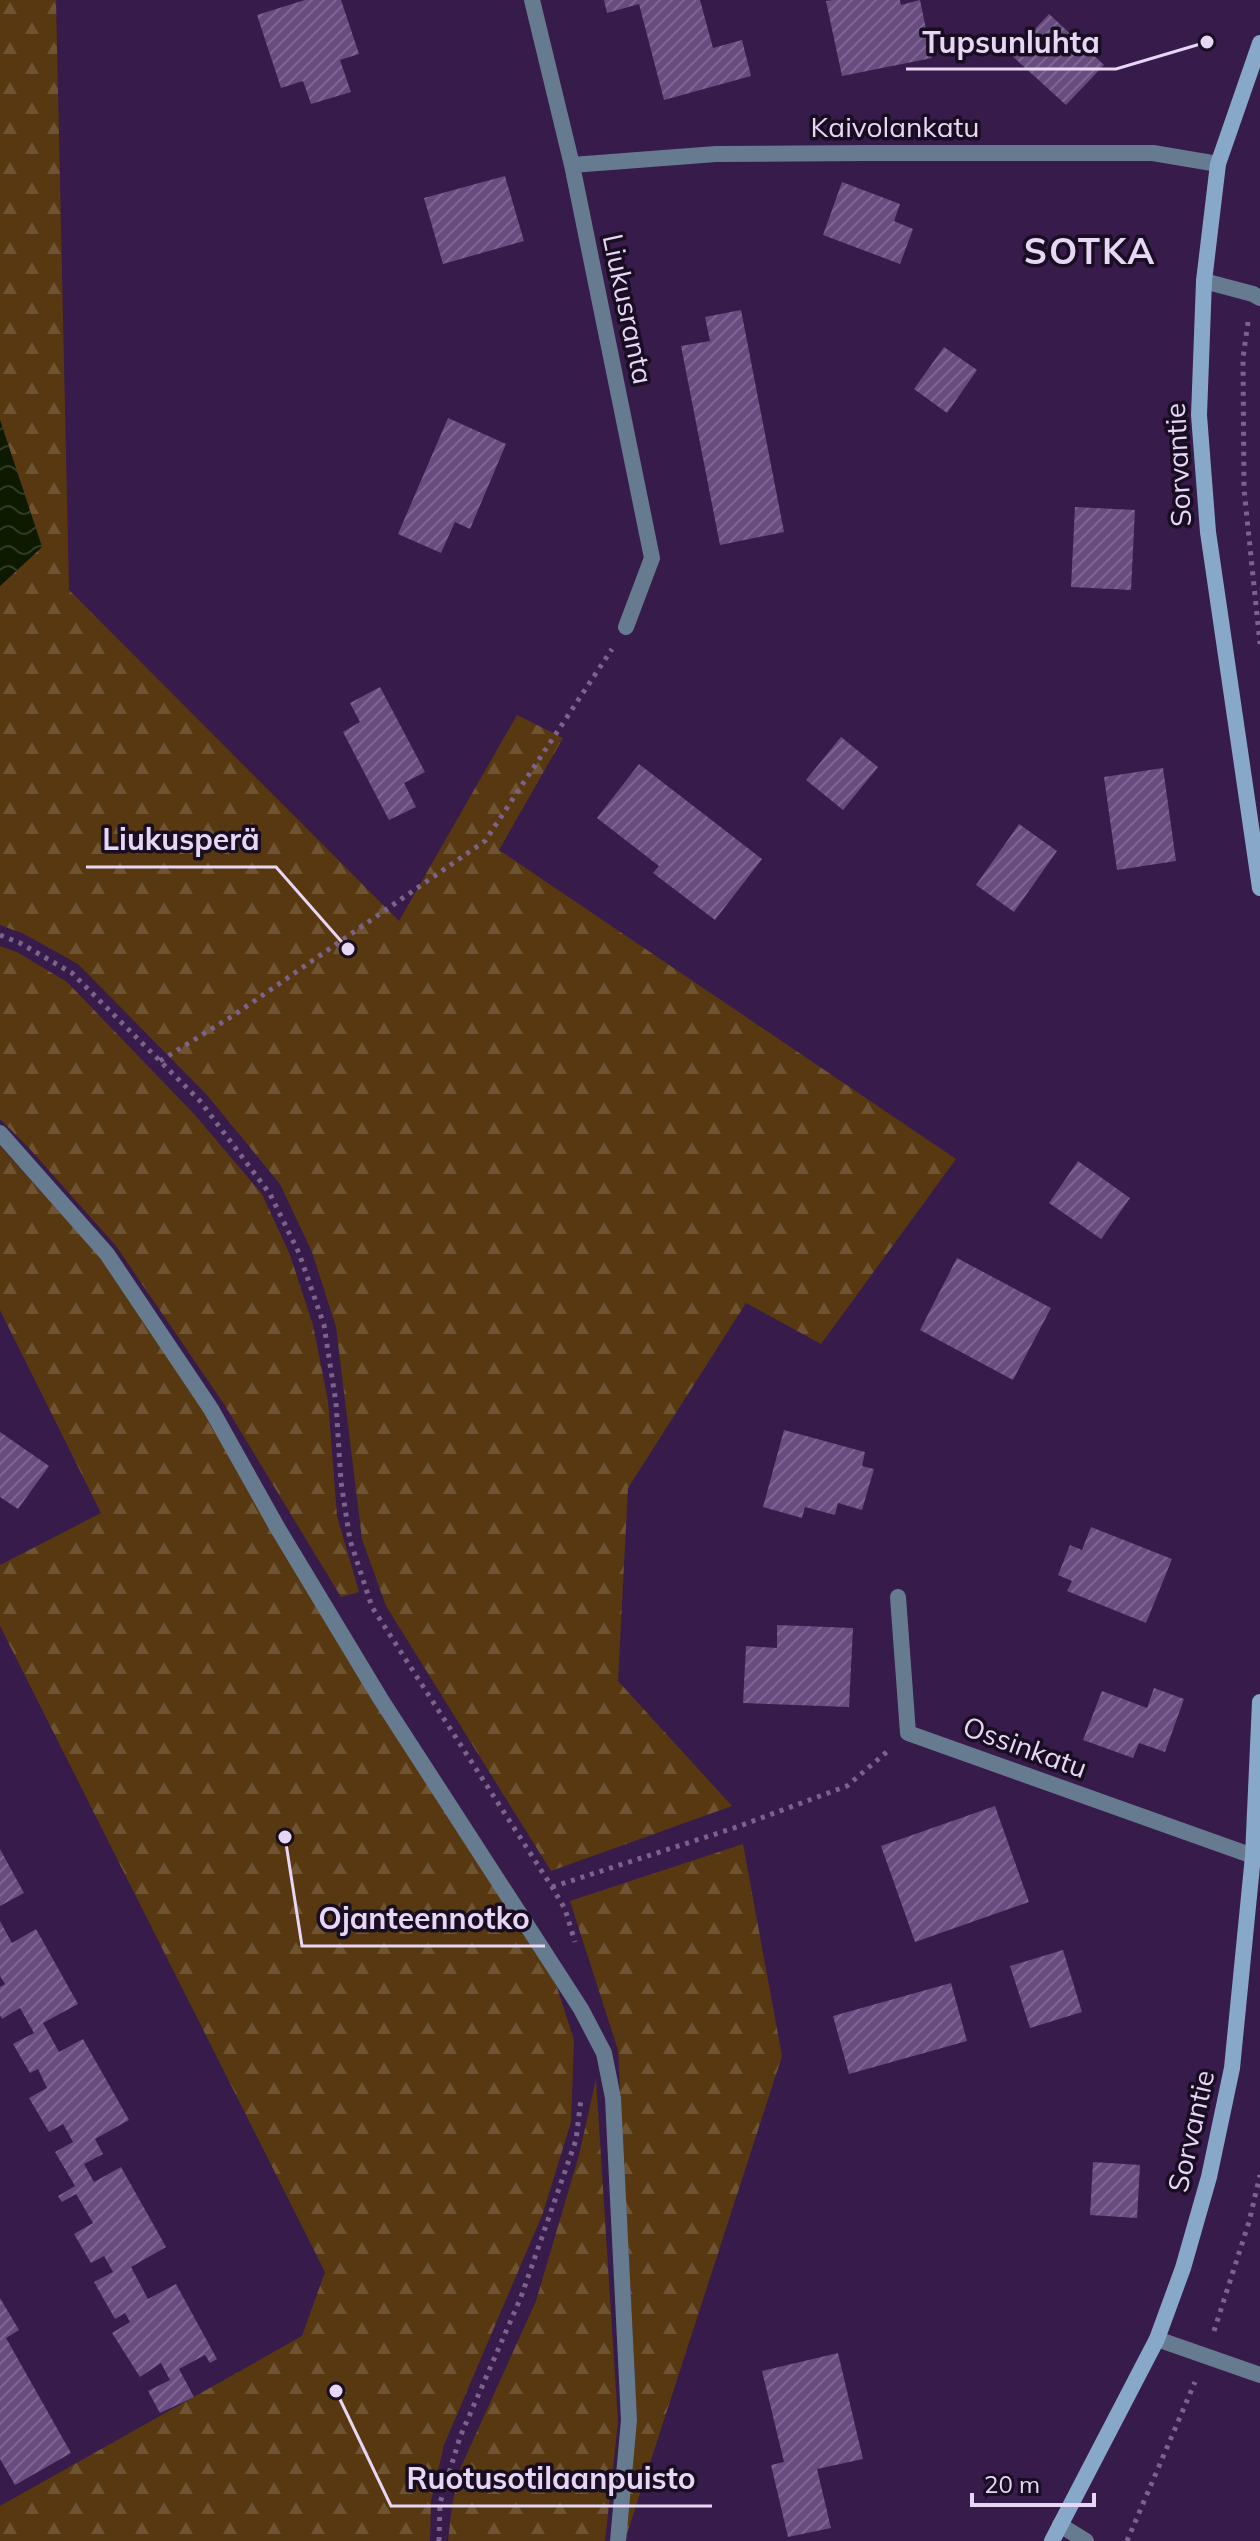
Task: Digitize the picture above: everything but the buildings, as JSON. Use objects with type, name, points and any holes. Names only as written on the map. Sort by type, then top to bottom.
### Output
[{"type":"main road","name":"Sorvantie","points":[[1260,43],[1218,164],[1204,281],[1199,415],[1208,532],[1260,888]]},
{"type":"main road","name":"Sorvantie","points":[[1052,2541],[1157,2339],[1183,2268],[1209,2177],[1232,2068],[1253,1856],[1260,1702]]},
{"type":"street","name":"Liukusranta","points":[[532,0],[572,165],[652,558],[626,627]]},
{"type":"street","name":"Kaivolankatu","points":[[572,165],[716,154],[867,153],[1153,153],[1218,164]]},
{"type":"street","points":[[1204,281],[1256,296]]},
{"type":"street","points":[[0,1133],[107,1254],[211,1409],[277,1527],[364,1671],[563,1979],[604,2053],[613,2098],[629,2420],[618,2541]]},
{"type":"street","points":[[898,1597],[908,1733]]},
{"type":"street","name":"Ossinkatu","points":[[908,1733],[1253,1856]]},
{"type":"street","points":[[1157,2339],[1260,2375]]},
{"type":"street","points":[[1060,2525],[1086,2541]]},
{"type":"path","points":[[1256,296],[1243,358],[1244,489],[1260,644]]},
{"type":"path","points":[[160,1061],[234,1015],[485,841],[626,627]]},
{"type":"path","points":[[552,1887],[737,1827],[847,1786],[908,1733]]},
{"type":"green space","points":[[0,0],[56,0],[69,590],[399,921],[517,715],[563,738],[499,850],[956,1159],[821,1344],[746,1303],[628,1488],[618,1681],[732,1806],[551,1871],[386,1606],[362,1539],[336,1327],[312,1252],[280,1184],[207,1095],[78,964],[24,934],[0,925],[0,586],[42,547],[0,420]]},
{"type":"green space","points":[[0,946],[17,952],[67,982],[195,1115],[262,1194],[290,1255],[313,1325],[328,1401],[337,1516],[359,1592],[341,1597],[224,1404],[116,1246],[0,1119]]},
{"type":"green space","points":[[0,1146],[100,1257],[205,1410],[553,1975],[574,2040],[571,2122],[543,2213],[444,2445],[431,2501],[430,2541],[0,2541],[0,2506],[302,2336],[325,2272],[0,1626],[0,1565],[101,1513],[0,1310]]},
{"type":"green space","points":[[743,1844],[782,2056],[625,2540],[621,2541],[637,2419],[618,2050],[570,1901]]},
{"type":"green space","points":[[596,2079],[618,2422],[605,2541],[448,2541],[461,2467],[536,2301],[579,2155]]},
{"type":"water","points":[[0,420],[42,547],[0,586]]},
{"type":"place","name":"Tupsunluhta","points":[[1207,42]]},
{"type":"place","name":"Liukusperä","points":[[348,949]]},
{"type":"place","name":"Ojanteennotko","points":[[285,1837]]},
{"type":"place","name":"Ruotusotilaanpuisto","points":[[336,2391]]},
{"type":"district","name":"SOTKA","points":[[1090,251]]}]
